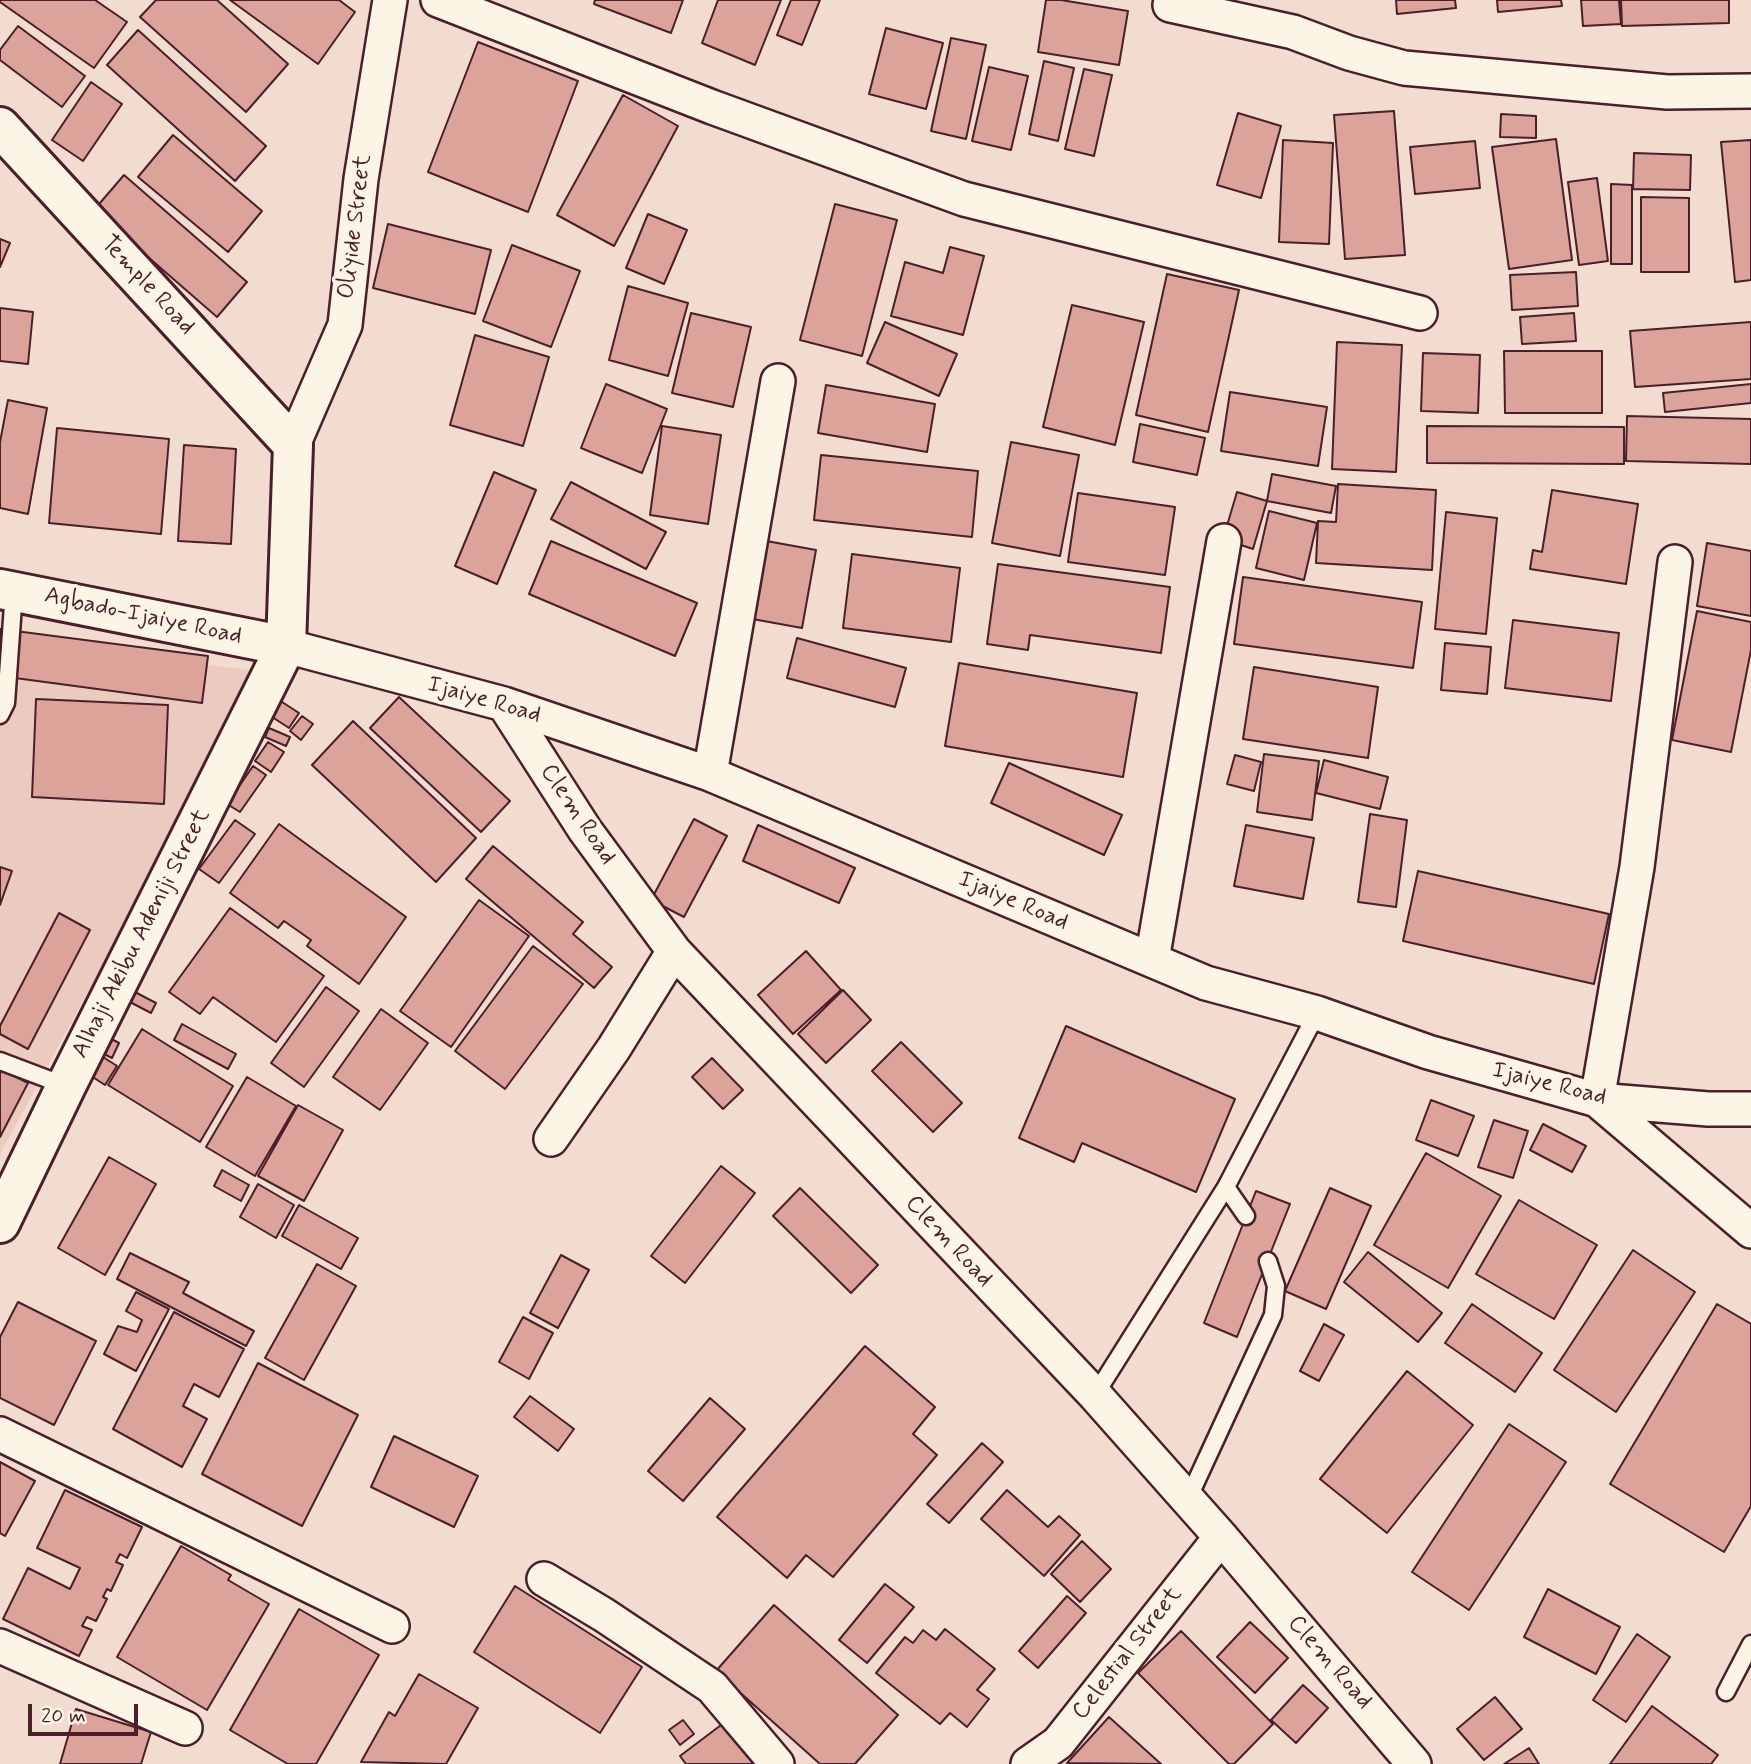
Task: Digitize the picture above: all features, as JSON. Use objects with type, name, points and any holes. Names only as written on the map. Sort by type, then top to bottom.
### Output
[{"type":"street","name":"Oliyide Street","points":[[293,444],[345,325],[360,179],[390,0]]},
{"type":"street","points":[[438,0],[712,107],[964,200],[1420,313]]},
{"type":"street","points":[[1170,5],[1293,32],[1349,53],[1404,68],[1667,92],[1751,91]]},
{"type":"street","name":"Temple Road","points":[[0,127],[293,444]]},
{"type":"street","points":[[710,774],[778,381]]},
{"type":"street","points":[[286,646],[293,444]]},
{"type":"street","points":[[1152,960],[1224,541]]},
{"type":"street","points":[[1675,562],[1637,867],[1597,1100],[1751,1231]]},
{"type":"street","name":"Agbado-Ijaiye Road","points":[[7,590],[286,646]]},
{"type":"street","name":"Ijaiye Road","points":[[286,646],[504,704],[710,774],[1206,983],[1317,1013],[1428,1052],[1597,1100],[1708,1109],[1751,1109]]},
{"type":"street","name":"Alhaji Akibu Adeniji Street","points":[[0,1223],[286,646]]},
{"type":"street","name":"Clem Road","points":[[504,704],[585,830],[674,951],[1095,1395],[1221,1536],[1415,1764]]},
{"type":"street","points":[[551,1139],[614,1048],[674,951]]},
{"type":"street","points":[[0,1434],[392,1626]]},
{"type":"street","name":"Celestial Street","points":[[1028,1764],[1058,1743],[1221,1536]]},
{"type":"street","points":[[544,1579],[604,1615],[712,1687],[777,1764]]},
{"type":"street","points":[[0,1646],[185,1728]]},
{"type":"lane","points":[[0,715],[6,703],[7,590]]},
{"type":"lane","points":[[1095,1395],[1226,1187],[1317,1013]]},
{"type":"lane","points":[[0,1060],[66,1086]]},
{"type":"lane","points":[[1226,1187],[1247,1216]]},
{"type":"lane","points":[[1188,1499],[1273,1315],[1276,1286],[1268,1261]]},
{"type":"lane","points":[[1726,1692],[1751,1644]]},
{"type":"shaded area","points":[[0,640],[250,670],[209,768],[0,1154]]},
{"type":"building","points":[[0,0],[95,0],[127,22],[94,68]]},
{"type":"building","points":[[156,0],[217,0],[288,64],[246,112],[140,17]]},
{"type":"building","points":[[230,0],[339,0],[355,12],[318,64]]},
{"type":"building","points":[[595,0],[683,0],[671,33],[594,4]]},
{"type":"building","points":[[718,0],[781,0],[755,65],[702,43]]},
{"type":"building","points":[[791,0],[820,0],[802,45],[777,35]]},
{"type":"building","points":[[1046,0],[1128,11],[1119,65],[1038,52]]},
{"type":"building","points":[[1396,0],[1455,0],[1456,8],[1397,14]]},
{"type":"building","points":[[1497,0],[1561,0],[1562,6],[1498,12]]},
{"type":"building","points":[[1581,0],[1619,0],[1621,24],[1583,26]]},
{"type":"building","points":[[1621,0],[1729,0],[1729,23],[1622,26]]},
{"type":"building","points":[[18,26],[85,76],[62,107],[0,60],[0,50]]},
{"type":"building","points":[[886,28],[943,43],[926,109],[869,94]]},
{"type":"building","points":[[138,30],[266,146],[235,181],[107,65]]},
{"type":"building","points":[[951,38],[986,45],[966,139],[931,131]]},
{"type":"building","points":[[478,42],[578,81],[528,212],[428,172]]},
{"type":"building","points":[[1044,61],[1074,68],[1058,141],[1029,134]]},
{"type":"building","points":[[989,67],[1028,76],[1011,150],[972,141]]},
{"type":"building","points":[[1084,69],[1112,75],[1094,156],[1065,149]]},
{"type":"building","points":[[91,82],[122,104],[83,161],[52,140]]},
{"type":"building","points":[[623,95],[678,126],[614,246],[557,215]]},
{"type":"building","points":[[1394,111],[1405,255],[1345,259],[1334,115]]},
{"type":"building","points":[[1238,113],[1281,126],[1261,198],[1217,185]]},
{"type":"building","points":[[1501,114],[1536,116],[1536,138],[1500,137]]},
{"type":"building","points":[[173,135],[262,211],[228,252],[138,177]]},
{"type":"building","points":[[1556,139],[1572,260],[1509,269],[1492,147]]},
{"type":"building","points":[[1283,140],[1333,143],[1329,244],[1279,242]]},
{"type":"building","points":[[1751,140],[1751,280],[1735,282],[1721,142]]},
{"type":"building","points":[[1475,141],[1480,188],[1415,194],[1410,147]]},
{"type":"building","points":[[1634,153],[1691,155],[1690,190],[1633,189]]},
{"type":"building","points":[[124,175],[247,282],[217,317],[94,210]]},
{"type":"building","points":[[1597,178],[1608,261],[1579,265],[1568,182]]},
{"type":"building","points":[[1611,184],[1632,185],[1632,264],[1611,264]]},
{"type":"building","points":[[1641,197],[1689,198],[1689,272],[1641,272]]},
{"type":"building","points":[[835,204],[897,220],[862,356],[800,340]]},
{"type":"building","points":[[648,214],[687,230],[664,284],[626,268]]},
{"type":"building","points":[[388,224],[491,250],[475,314],[373,288]]},
{"type":"building","points":[[0,239],[10,243],[0,267]]},
{"type":"building","points":[[512,245],[580,271],[551,347],[483,321]]},
{"type":"building","points":[[950,247],[984,256],[963,335],[891,316],[905,262],[943,273]]},
{"type":"building","points":[[1576,272],[1578,306],[1512,310],[1510,275]]},
{"type":"building","points":[[1167,274],[1239,290],[1208,432],[1136,415]]},
{"type":"building","points":[[628,286],[688,303],[668,376],[609,360]]},
{"type":"building","points":[[1072,305],[1144,322],[1115,445],[1043,427]]},
{"type":"building","points":[[0,308],[33,312],[28,364],[0,361]]},
{"type":"building","points":[[691,313],[751,327],[733,407],[672,393]]},
{"type":"building","points":[[1574,313],[1576,341],[1522,344],[1520,317]]},
{"type":"building","points":[[885,322],[957,354],[939,396],[867,363]]},
{"type":"building","points":[[1751,322],[1751,379],[1635,387],[1630,331]]},
{"type":"building","points":[[475,335],[549,357],[523,446],[450,425]]},
{"type":"building","points":[[1337,342],[1402,345],[1396,472],[1332,469]]},
{"type":"building","points":[[1504,351],[1602,351],[1602,413],[1505,413]]},
{"type":"building","points":[[1423,353],[1480,355],[1478,413],[1421,411]]},
{"type":"building","points":[[606,384],[667,409],[642,473],[581,448]]},
{"type":"building","points":[[1751,384],[1751,403],[1665,412],[1663,393]]},
{"type":"building","points":[[826,385],[935,404],[927,452],[818,433]]},
{"type":"building","points":[[1230,392],[1327,407],[1318,466],[1221,451]]},
{"type":"building","points":[[8,400],[47,408],[28,514],[0,508],[0,442]]},
{"type":"building","points":[[1627,416],[1751,419],[1751,464],[1626,461]]},
{"type":"building","points":[[1140,424],[1205,438],[1197,475],[1133,462]]},
{"type":"building","points":[[662,426],[721,435],[708,524],[650,515]]},
{"type":"building","points":[[1427,426],[1624,427],[1624,464],[1427,463]]},
{"type":"building","points":[[57,428],[169,439],[161,534],[49,523]]},
{"type":"building","points":[[1011,442],[1079,455],[1060,556],[992,543]]},
{"type":"building","points":[[184,445],[236,449],[231,544],[178,541]]},
{"type":"building","points":[[821,455],[978,471],[972,537],[814,520]]},
{"type":"building","points":[[494,472],[536,490],[497,584],[455,566]]},
{"type":"building","points":[[1272,474],[1336,486],[1331,513],[1267,501]]},
{"type":"building","points":[[571,482],[666,532],[646,569],[551,519]]},
{"type":"building","points":[[1338,484],[1436,490],[1432,570],[1316,563],[1318,521],[1336,522]]},
{"type":"building","points":[[1552,490],[1638,504],[1626,584],[1530,569],[1533,550],[1542,552]]},
{"type":"building","points":[[1237,492],[1267,501],[1253,549],[1223,539]]},
{"type":"building","points":[[1078,493],[1175,507],[1165,575],[1068,562]]},
{"type":"building","points":[[1269,511],[1317,523],[1304,580],[1256,568]]},
{"type":"building","points":[[1446,512],[1497,518],[1486,634],[1435,629]]},
{"type":"building","points":[[761,540],[816,550],[802,628],[747,618]]},
{"type":"building","points":[[551,541],[697,603],[675,656],[529,594]]},
{"type":"building","points":[[1707,543],[1751,551],[1751,616],[1697,606]]},
{"type":"building","points":[[852,554],[960,568],[951,642],[843,628]]},
{"type":"building","points":[[998,564],[1170,587],[1161,653],[1030,635],[1028,650],[987,644]]},
{"type":"building","points":[[1243,577],[1422,602],[1413,668],[1234,644]]},
{"type":"building","points":[[1697,611],[1751,622],[1751,650],[1731,752],[1672,740]]},
{"type":"building","points":[[1513,620],[1619,633],[1611,701],[1505,688]]},
{"type":"building","points":[[0,629],[208,656],[202,703],[0,676]]},
{"type":"building","points":[[797,638],[906,668],[895,707],[787,678]]},
{"type":"building","points":[[1445,643],[1491,647],[1487,694],[1441,690]]},
{"type":"building","points":[[959,663],[1137,693],[1123,777],[945,746]]},
{"type":"building","points":[[1254,667],[1378,687],[1368,758],[1243,739]]},
{"type":"building","points":[[399,697],[510,801],[481,832],[370,728]]},
{"type":"building","points":[[276,698],[299,713],[289,728],[266,713]]},
{"type":"building","points":[[36,699],[168,705],[164,804],[32,797]]},
{"type":"building","points":[[302,716],[313,724],[301,740],[290,731]]},
{"type":"building","points":[[353,721],[476,838],[436,882],[312,765]]},
{"type":"building","points":[[269,728],[290,737],[286,746],[265,737]]},
{"type":"building","points":[[268,742],[284,752],[271,772],[255,761]]},
{"type":"building","points":[[1264,754],[1319,761],[1312,820],[1257,812]]},
{"type":"building","points":[[1235,755],[1261,762],[1254,791],[1227,784]]},
{"type":"building","points":[[1324,760],[1388,777],[1380,809],[1316,793]]},
{"type":"building","points":[[1009,763],[1122,815],[1104,855],[991,803]]},
{"type":"building","points":[[253,766],[266,775],[240,812],[227,804]]},
{"type":"building","points":[[1370,814],[1407,820],[1396,907],[1358,902]]},
{"type":"building","points":[[694,819],[727,836],[684,917],[651,900]]},
{"type":"building","points":[[235,820],[255,834],[219,883],[199,869]]},
{"type":"building","points":[[279,824],[406,917],[359,984],[307,946],[311,940],[284,921],[278,928],[230,893]]},
{"type":"building","points":[[758,825],[855,868],[839,903],[743,861]]},
{"type":"building","points":[[1246,825],[1314,838],[1303,899],[1234,886]]},
{"type":"building","points":[[493,846],[583,922],[573,934],[612,967],[594,988],[466,879]]},
{"type":"building","points":[[0,867],[12,871],[0,905]]},
{"type":"building","points":[[1418,871],[1609,914],[1594,984],[1403,941]]},
{"type":"building","points":[[479,900],[529,936],[451,1047],[400,1011]]},
{"type":"building","points":[[230,908],[324,976],[276,1042],[213,997],[200,1014],[169,992]]},
{"type":"building","points":[[59,913],[90,930],[28,1049],[0,1034],[0,1026]]},
{"type":"building","points":[[533,946],[583,984],[505,1089],[455,1051]]},
{"type":"building","points":[[806,951],[841,990],[793,1034],[758,995]]},
{"type":"building","points":[[326,987],[359,1011],[304,1087],[271,1063]]},
{"type":"building","points":[[843,990],[871,1020],[826,1063],[798,1034]]},
{"type":"building","points":[[133,991],[156,1003],[151,1013],[128,1001]]},
{"type":"building","points":[[381,1009],[428,1043],[380,1110],[333,1077]]},
{"type":"building","points":[[182,1024],[236,1054],[228,1069],[174,1040]]},
{"type":"building","points":[[1066,1026],[1235,1099],[1196,1192],[1082,1143],[1074,1162],[1019,1138]]},
{"type":"building","points":[[142,1029],[233,1086],[200,1142],[108,1085]]},
{"type":"building","points":[[106,1036],[119,1043],[112,1058],[100,1052]]},
{"type":"building","points":[[901,1042],[962,1103],[933,1132],[872,1071]]},
{"type":"building","points":[[100,1055],[117,1066],[105,1085],[88,1074]]},
{"type":"building","points":[[712,1058],[743,1090],[723,1109],[692,1077]]},
{"type":"building","points":[[0,1069],[28,1083],[0,1137]]},
{"type":"building","points":[[247,1077],[296,1106],[255,1176],[206,1147]]},
{"type":"building","points":[[1431,1100],[1474,1116],[1458,1156],[1416,1140]]},
{"type":"building","points":[[298,1105],[343,1130],[304,1201],[258,1176]]},
{"type":"building","points":[[1494,1120],[1528,1131],[1513,1178],[1478,1167]]},
{"type":"building","points":[[1543,1124],[1586,1146],[1572,1172],[1530,1150]]},
{"type":"building","points":[[1426,1153],[1501,1196],[1448,1288],[1374,1245]]},
{"type":"building","points":[[109,1157],[156,1184],[105,1275],[58,1248]]},
{"type":"building","points":[[721,1166],[755,1193],[685,1283],[651,1256]]},
{"type":"building","points":[[222,1170],[249,1185],[241,1201],[214,1186]]},
{"type":"building","points":[[258,1184],[294,1205],[276,1238],[240,1217]]},
{"type":"building","points":[[800,1188],[878,1265],[851,1293],[773,1216]]},
{"type":"building","points":[[1330,1188],[1371,1206],[1326,1309],[1285,1291]]},
{"type":"building","points":[[1256,1191],[1290,1204],[1237,1337],[1204,1323]]},
{"type":"building","points":[[1519,1200],[1597,1245],[1554,1319],[1476,1274]]},
{"type":"building","points":[[299,1205],[358,1238],[341,1269],[282,1236]]},
{"type":"building","points":[[1633,1250],[1695,1292],[1616,1412],[1554,1370]]},
{"type":"building","points":[[1368,1252],[1442,1313],[1418,1342],[1344,1282]]},
{"type":"building","points":[[130,1253],[189,1282],[183,1293],[254,1331],[246,1346],[117,1279]]},
{"type":"building","points":[[561,1255],[589,1270],[558,1328],[530,1313]]},
{"type":"building","points":[[317,1264],[356,1286],[304,1380],[265,1358]]},
{"type":"building","points":[[136,1292],[169,1309],[136,1371],[104,1354],[118,1326],[137,1332],[142,1320],[126,1311]]},
{"type":"building","points":[[18,1302],[96,1341],[54,1425],[0,1398],[0,1337]]},
{"type":"building","points":[[1472,1304],[1542,1353],[1515,1392],[1445,1343]]},
{"type":"building","points":[[1717,1304],[1751,1324],[1751,1506],[1724,1552],[1610,1484]]},
{"type":"building","points":[[174,1312],[244,1349],[219,1397],[194,1384],[183,1406],[207,1419],[182,1467],[113,1429]]},
{"type":"building","points":[[523,1317],[553,1333],[529,1379],[499,1362]]},
{"type":"building","points":[[1324,1324],[1344,1335],[1319,1381],[1300,1371]]},
{"type":"building","points":[[865,1346],[935,1407],[913,1434],[937,1455],[833,1577],[806,1555],[787,1578],[717,1517]]},
{"type":"building","points":[[258,1363],[358,1415],[302,1526],[202,1474]]},
{"type":"building","points":[[1407,1371],[1473,1425],[1387,1533],[1320,1479]]},
{"type":"building","points":[[530,1396],[574,1429],[558,1451],[514,1417]]},
{"type":"building","points":[[710,1398],[745,1429],[683,1501],[648,1471]]},
{"type":"building","points":[[1509,1424],[1566,1462],[1469,1610],[1412,1572]]},
{"type":"building","points":[[394,1436],[478,1476],[454,1527],[371,1487]]},
{"type":"building","points":[[982,1443],[1003,1462],[949,1523],[927,1504]]},
{"type":"building","points":[[0,1462],[35,1481],[5,1536],[0,1533]]},
{"type":"building","points":[[65,1490],[142,1527],[127,1558],[120,1554],[116,1562],[123,1565],[111,1591],[107,1589],[103,1597],[107,1599],[96,1621],[87,1617],[82,1626],[92,1630],[79,1656],[3,1619],[28,1568],[70,1589],[80,1568],[37,1548]]},
{"type":"building","points":[[1007,1490],[1048,1527],[1059,1516],[1080,1535],[1044,1576],[981,1519]]},
{"type":"building","points":[[1082,1541],[1111,1569],[1080,1602],[1051,1574]]},
{"type":"building","points":[[181,1546],[231,1575],[228,1580],[269,1604],[207,1710],[117,1657]]},
{"type":"building","points":[[885,1584],[914,1607],[867,1663],[839,1640]]},
{"type":"building","points":[[515,1586],[642,1667],[600,1733],[474,1652]]},
{"type":"building","points":[[1548,1589],[1620,1627],[1596,1674],[1524,1637]]},
{"type":"building","points":[[1067,1596],[1086,1613],[1038,1668],[1019,1651]]},
{"type":"building","points":[[774,1605],[898,1715],[855,1764],[820,1764],[716,1671]]},
{"type":"building","points":[[299,1609],[379,1655],[316,1764],[288,1764],[230,1730]]},
{"type":"building","points":[[1250,1622],[1288,1658],[1255,1693],[1217,1657]]},
{"type":"building","points":[[945,1629],[995,1669],[977,1690],[989,1699],[967,1727],[950,1713],[940,1724],[876,1673],[905,1637],[913,1643],[923,1630],[936,1640]]},
{"type":"building","points":[[1181,1631],[1273,1724],[1234,1764],[1229,1764],[1138,1673]]},
{"type":"building","points":[[1637,1634],[1670,1657],[1626,1722],[1593,1700]]},
{"type":"building","points":[[419,1674],[478,1708],[446,1764],[361,1762],[389,1712],[395,1716]]},
{"type":"building","points":[[1303,1685],[1328,1708],[1296,1743],[1271,1720]]},
{"type":"building","points":[[1495,1697],[1522,1729],[1484,1760],[1457,1729]]},
{"type":"building","points":[[1652,1706],[1718,1755],[1711,1764],[1610,1764]]},
{"type":"building","points":[[76,1709],[151,1732],[141,1764],[60,1764]]},
{"type":"building","points":[[733,1716],[769,1764],[686,1764],[680,1756]]},
{"type":"building","points":[[1109,1717],[1161,1764],[1067,1763]]},
{"type":"building","points":[[683,1720],[694,1734],[680,1745],[669,1730]]},
{"type":"building","points":[[1529,1748],[1539,1764],[1504,1764]]}]
